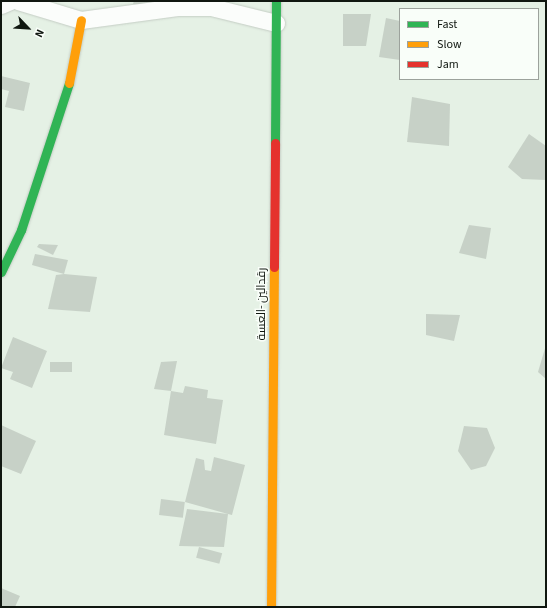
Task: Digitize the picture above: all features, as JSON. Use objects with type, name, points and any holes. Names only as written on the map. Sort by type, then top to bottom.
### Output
[{"type":"main road","name":"رقدالين -العسة","points":[[271,607],[276,1]]},
{"type":"main road","points":[[1,272],[21,230],[67,95],[81,20]]},
{"type":"street","points":[[1,5],[10,1]]},
{"type":"street","points":[[18,1],[81,20],[177,7],[211,7],[276,23]]},
{"type":"building","points":[[134,1],[152,1],[150,8],[133,4]]},
{"type":"building","points":[[343,14],[371,14],[366,46],[343,46]]},
{"type":"building","points":[[386,18],[399,21],[399,60],[379,57]]},
{"type":"building","points":[[1,76],[30,83],[24,111],[5,107],[9,91],[1,89]]},
{"type":"building","points":[[412,97],[450,104],[449,146],[407,142]]},
{"type":"building","points":[[529,134],[546,146],[546,180],[522,179],[508,167]]},
{"type":"building","points":[[469,225],[491,228],[486,259],[459,253]]},
{"type":"building","points":[[39,244],[58,245],[53,255],[37,247]]},
{"type":"building","points":[[35,254],[68,260],[64,274],[32,265]]},
{"type":"building","points":[[64,274],[97,277],[90,312],[48,309],[56,275]]},
{"type":"building","points":[[426,314],[460,315],[454,341],[426,335]]},
{"type":"building","points":[[13,337],[47,351],[32,388],[10,379],[13,372],[1,368]]},
{"type":"building","points":[[546,345],[546,379],[538,372]]},
{"type":"building","points":[[177,361],[171,391],[154,389],[161,362]]},
{"type":"building","points":[[50,362],[72,362],[72,372],[50,372]]},
{"type":"building","points":[[185,386],[208,390],[207,398],[223,400],[216,444],[164,435],[171,391],[183,393]]},
{"type":"building","points":[[1,425],[36,441],[21,474],[1,466]]},
{"type":"building","points":[[464,426],[487,428],[495,448],[486,466],[471,470],[458,451]]},
{"type":"building","points":[[214,457],[245,465],[232,515],[185,502],[196,458],[204,460],[205,470],[211,471]]},
{"type":"building","points":[[161,499],[185,502],[183,518],[159,515]]},
{"type":"building","points":[[187,509],[228,514],[224,547],[179,546]]},
{"type":"building","points":[[199,547],[222,553],[219,564],[196,558]]},
{"type":"building","points":[[1,588],[20,596],[15,607],[1,607]]},
{"type":"traffic: fast","points":[[275,143],[276,1]]},
{"type":"traffic: fast","points":[[1,272],[21,230],[69,83]]},
{"type":"traffic: slow","points":[[69,83],[81,20]]},
{"type":"traffic: slow","points":[[271,607],[274,267]]},
{"type":"traffic: jam","points":[[274,267],[275,143]]}]
